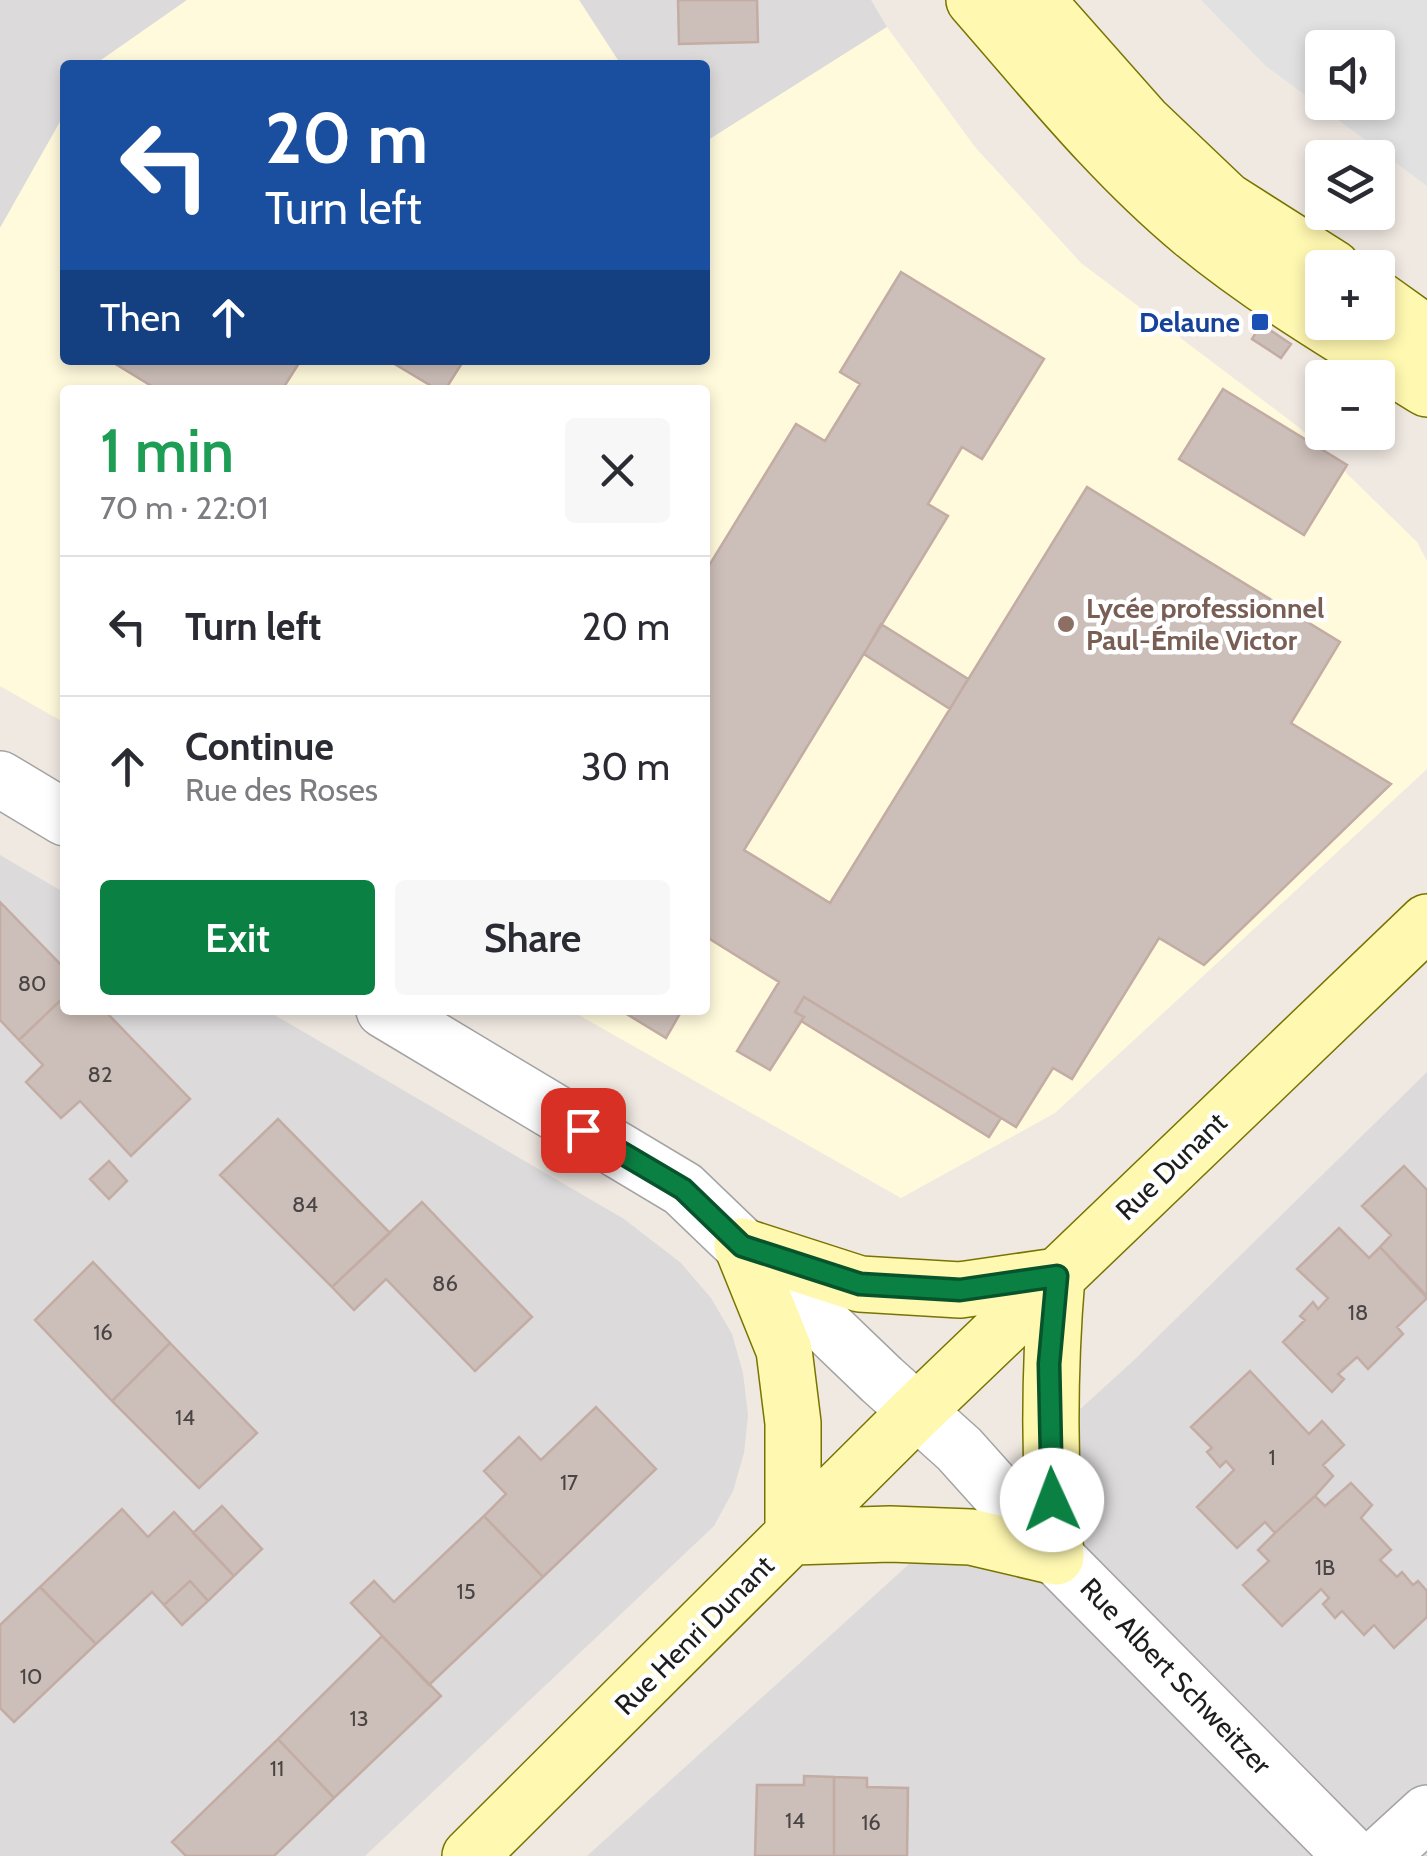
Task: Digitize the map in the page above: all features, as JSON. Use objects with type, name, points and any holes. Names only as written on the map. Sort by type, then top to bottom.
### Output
[{"type":"street","points":[[974,0],[1125,170],[1193,232],[1296,309],[1418,365]]},
{"type":"street","points":[[1036,0],[1144,122],[1226,200],[1305,250]]},
{"type":"street","points":[[1395,327],[1418,365]]},
{"type":"street","points":[[0,779],[60,815]]},
{"type":"street","name":"Rue Dunant","points":[[917,1412],[1427,922]]},
{"type":"street","name":"Rue Albert Schweitzer","points":[[392,1015],[683,1189],[959,1449],[1056,1558],[1352,1856]]},
{"type":"street","points":[[742,1246],[860,1284],[960,1290],[1057,1276],[1049,1364],[1056,1558],[970,1537],[792,1537],[794,1423],[784,1350],[742,1246]]},
{"type":"street","name":"Rue Henri Dunant","points":[[470,1856],[917,1412]]},
{"type":"street","points":[[1380,1856],[1427,1813]]},
{"type":"shaded area","points":[[0,0],[187,0],[101,60],[60,60],[60,122],[0,228]]},
{"type":"shaded area","points":[[187,0],[579,0],[618,60],[101,60]]},
{"type":"shaded area","points":[[579,0],[871,0],[887,27],[710,139],[710,60],[618,60]]},
{"type":"shaded area","points":[[1201,0],[1427,0],[1427,186],[1395,162],[1395,140],[1365,140],[1338,120],[1395,120],[1395,30],[1305,30],[1305,95],[1266,66]]},
{"type":"shaded area","name":"Lycée professionnel Paul-Émile Victor","points":[[887,27],[975,147],[1081,263],[1301,429],[1305,433],[1305,450],[1323,450],[1417,542],[1427,561],[1427,769],[1055,1113],[901,1198],[579,1015],[710,1015],[710,385],[60,385],[60,720],[0,686],[0,228],[60,122],[60,365],[710,365],[710,139]]},
{"type":"shaded area","points":[[0,855],[60,890],[60,1015],[275,1015],[624,1219],[681,1263],[711,1298],[732,1334],[743,1373],[748,1415],[744,1453],[733,1491],[714,1526],[365,1856],[0,1856]]},
{"type":"shaded area","points":[[1427,1072],[1427,1856],[587,1856],[1132,1362]]},
{"type":"building","points":[[678,0],[757,0],[758,42],[679,44]]},
{"type":"building","points":[[901,272],[1044,359],[982,459],[962,447],[928,504],[948,516],[744,850],[830,903],[1087,487],[1340,642],[1291,723],[1391,784],[1204,965],[1159,938],[1072,1079],[1053,1068],[1016,1127],[804,997],[795,1012],[804,1017],[770,1070],[737,1051],[779,982],[710,939],[710,564],[796,424],[825,441],[860,384],[840,372]]},
{"type":"building","points":[[1261,324],[1291,344],[1281,358],[1252,339]]},
{"type":"building","points":[[117,365],[298,365],[285,385],[150,385]]},
{"type":"building","points":[[396,365],[461,365],[448,385],[430,385]]},
{"type":"building","points":[[1223,389],[1305,439],[1305,450],[1323,450],[1347,465],[1304,535],[1179,459]]},
{"type":"building","points":[[881,624],[968,679],[950,709],[864,654]]},
{"type":"building","points":[[0,902],[60,964],[60,1001],[19,1040],[0,1020]]},
{"type":"building","points":[[804,997],[1001,1118],[989,1137],[801,1021],[804,1017],[795,1012]]},
{"type":"building","points":[[60,1001],[60,1015],[109,1015],[190,1099],[131,1156],[80,1101],[61,1118],[26,1082],[43,1065],[19,1040]]},
{"type":"building","points":[[628,1015],[679,1015],[666,1038]]},
{"type":"building","points":[[278,1119],[390,1233],[332,1287],[220,1175]]},
{"type":"building","points":[[109,1161],[127,1181],[109,1199],[90,1179]]},
{"type":"building","points":[[1404,1166],[1427,1190],[1427,1296],[1380,1247],[1391,1235],[1362,1206]]},
{"type":"building","points":[[422,1202],[532,1317],[475,1371],[386,1279],[354,1310],[332,1287]]},
{"type":"building","points":[[1339,1228],[1369,1258],[1380,1247],[1427,1298],[1397,1327],[1403,1334],[1368,1369],[1357,1357],[1338,1374],[1344,1379],[1332,1392],[1283,1342],[1305,1320],[1300,1316],[1313,1302],[1318,1309],[1328,1298],[1297,1269]]},
{"type":"building","points":[[93,1262],[170,1343],[112,1401],[35,1320]]},
{"type":"building","points":[[170,1343],[257,1433],[199,1488],[112,1401]]},
{"type":"building","points":[[1250,1371],[1309,1434],[1322,1421],[1344,1445],[1323,1465],[1333,1476],[1315,1496],[1275,1533],[1265,1522],[1237,1548],[1197,1507],[1234,1470],[1226,1461],[1220,1467],[1207,1452],[1212,1448],[1191,1427]]},
{"type":"building","points":[[596,1407],[656,1469],[543,1577],[484,1516],[506,1494],[484,1471],[519,1437],[541,1460]]},
{"type":"building","points":[[1351,1483],[1372,1505],[1361,1518],[1391,1550],[1380,1560],[1397,1577],[1402,1572],[1413,1585],[1418,1581],[1427,1591],[1427,1617],[1394,1648],[1374,1625],[1364,1635],[1342,1611],[1335,1618],[1323,1604],[1329,1598],[1321,1589],[1282,1626],[1243,1585],[1269,1561],[1258,1550],[1275,1533],[1315,1496],[1325,1506]]},
{"type":"building","points":[[222,1506],[262,1549],[234,1576],[193,1533]]},
{"type":"building","points":[[122,1509],[148,1537],[174,1512],[234,1576],[208,1601],[190,1581],[164,1605],[152,1592],[96,1644],[40,1587]]},
{"type":"building","points":[[484,1516],[543,1577],[429,1685],[351,1603],[374,1581],[394,1602]]},
{"type":"building","points":[[190,1581],[208,1601],[182,1625],[164,1605]]},
{"type":"building","points":[[40,1587],[96,1644],[14,1722],[0,1708],[0,1625]]},
{"type":"building","points":[[382,1636],[441,1696],[334,1798],[278,1739]]},
{"type":"building","points":[[278,1739],[334,1798],[274,1856],[186,1856],[172,1842]]},
{"type":"building","points":[[804,1776],[834,1777],[834,1856],[755,1856],[757,1785],[804,1785]]},
{"type":"building","points":[[834,1777],[867,1778],[867,1787],[908,1788],[907,1856],[834,1856]]},
{"type":"place","name":"Delaune","points":[[1260,322]]},
{"type":"place","name":"Lycée professionnel Paul-Émile Victor","points":[[1066,624]]},
{"type":"route","points":[[583,1130],[683,1189],[742,1246],[860,1284],[960,1290],[1057,1276],[1049,1364],[1052,1500]]}]
